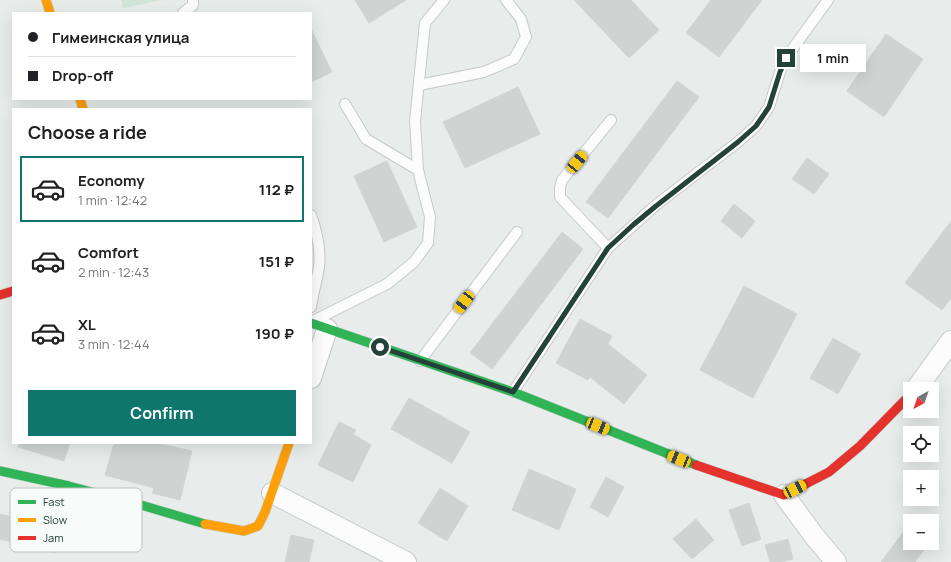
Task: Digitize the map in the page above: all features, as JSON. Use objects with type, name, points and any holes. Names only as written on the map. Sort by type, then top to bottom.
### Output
[{"type":"street","points":[[46,0],[50,12]]},
{"type":"street","points":[[0,295],[12,290]]},
{"type":"street","points":[[312,367],[316,324],[513,392],[679,459],[784,495],[815,537],[836,562]]},
{"type":"street","points":[[921,382],[951,341]]},
{"type":"street","points":[[784,495],[829,472],[860,446],[903,402]]},
{"type":"street","points":[[142,505],[203,524],[244,531],[258,526],[265,512],[289,444]]},
{"type":"street","points":[[0,471],[77,488]]},
{"type":"street","points":[[272,493],[406,562]]},
{"type":"lane","points":[[184,12],[193,6],[193,0]]},
{"type":"lane","points":[[316,324],[387,284],[414,262],[428,243],[430,216],[418,170],[415,121],[425,23],[444,0]]},
{"type":"lane","points":[[419,85],[484,72],[514,59],[526,37],[521,19],[506,0]]},
{"type":"lane","points":[[513,392],[608,248],[656,206],[738,142],[756,126],[769,107],[786,58],[828,0]]},
{"type":"lane","points":[[345,104],[366,139],[418,170]]},
{"type":"lane","points":[[608,248],[560,197],[560,188],[562,180],[611,120]]},
{"type":"lane","points":[[312,218],[316,229],[320,251],[319,268],[312,300]]},
{"type":"lane","points":[[420,361],[517,232]]},
{"type":"green space","points":[[121,0],[162,0],[123,8]]},
{"type":"building","points":[[355,0],[406,0],[369,23]]},
{"type":"building","points":[[574,0],[631,0],[659,30],[629,58]]},
{"type":"building","points":[[711,0],[762,0],[719,57],[686,33]]},
{"type":"building","points":[[312,31],[332,72],[312,82]]},
{"type":"building","points":[[886,34],[923,59],[884,117],[847,91]]},
{"type":"building","points":[[677,81],[699,97],[608,218],[586,202]]},
{"type":"building","points":[[518,87],[540,134],[465,168],[443,122]]},
{"type":"building","points":[[807,158],[829,174],[814,194],[792,179]]},
{"type":"building","points":[[387,161],[417,227],[384,242],[354,176]]},
{"type":"building","points":[[734,204],[755,221],[742,238],[721,221]]},
{"type":"building","points":[[951,221],[951,298],[942,310],[905,283]]},
{"type":"building","points":[[562,232],[583,249],[492,369],[470,353]]},
{"type":"building","points":[[744,286],[797,314],[753,398],[700,370]]},
{"type":"building","points":[[580,319],[612,336],[608,344],[647,375],[624,404],[590,377],[588,380],[556,363]]},
{"type":"building","points":[[833,338],[861,354],[838,394],[810,378]]},
{"type":"building","points":[[409,398],[470,432],[452,463],[391,429]]},
{"type":"building","points":[[339,422],[356,430],[353,434],[371,445],[353,482],[318,465]]},
{"type":"building","points":[[19,444],[70,444],[64,461],[18,447]]},
{"type":"building","points":[[114,444],[160,444],[192,451],[180,500],[152,493],[154,488],[105,475]]},
{"type":"building","points":[[529,469],[576,489],[559,530],[512,510]]},
{"type":"building","points":[[606,477],[624,487],[608,517],[590,507]]},
{"type":"building","points":[[440,488],[468,506],[447,541],[418,523]]},
{"type":"building","points":[[749,503],[761,539],[742,546],[729,510]]},
{"type":"building","points":[[0,514],[10,516],[10,542],[0,539]]},
{"type":"building","points":[[696,519],[714,540],[692,559],[673,539]]},
{"type":"building","points":[[903,532],[903,550],[924,550],[915,562],[881,562]]},
{"type":"building","points":[[291,535],[314,540],[309,562],[285,562]]},
{"type":"building","points":[[788,539],[793,559],[782,562],[770,562],[765,545]]},
{"type":"traffic: fast","points":[[312,323],[513,392],[696,465]]},
{"type":"traffic: fast","points":[[0,471],[77,488]]},
{"type":"traffic: fast","points":[[142,505],[205,524]]},
{"type":"traffic: slow","points":[[46,0],[50,12]]},
{"type":"traffic: slow","points":[[80,100],[83,108]]},
{"type":"traffic: slow","points":[[205,524],[244,531],[258,526],[265,512],[289,444]]},
{"type":"traffic: jam","points":[[0,295],[12,291]]},
{"type":"traffic: jam","points":[[696,465],[784,495],[829,472],[860,446],[903,402]]},
{"type":"route","points":[[380,347],[513,392],[608,248],[656,206],[738,142],[756,126],[769,107],[786,58]]}]
